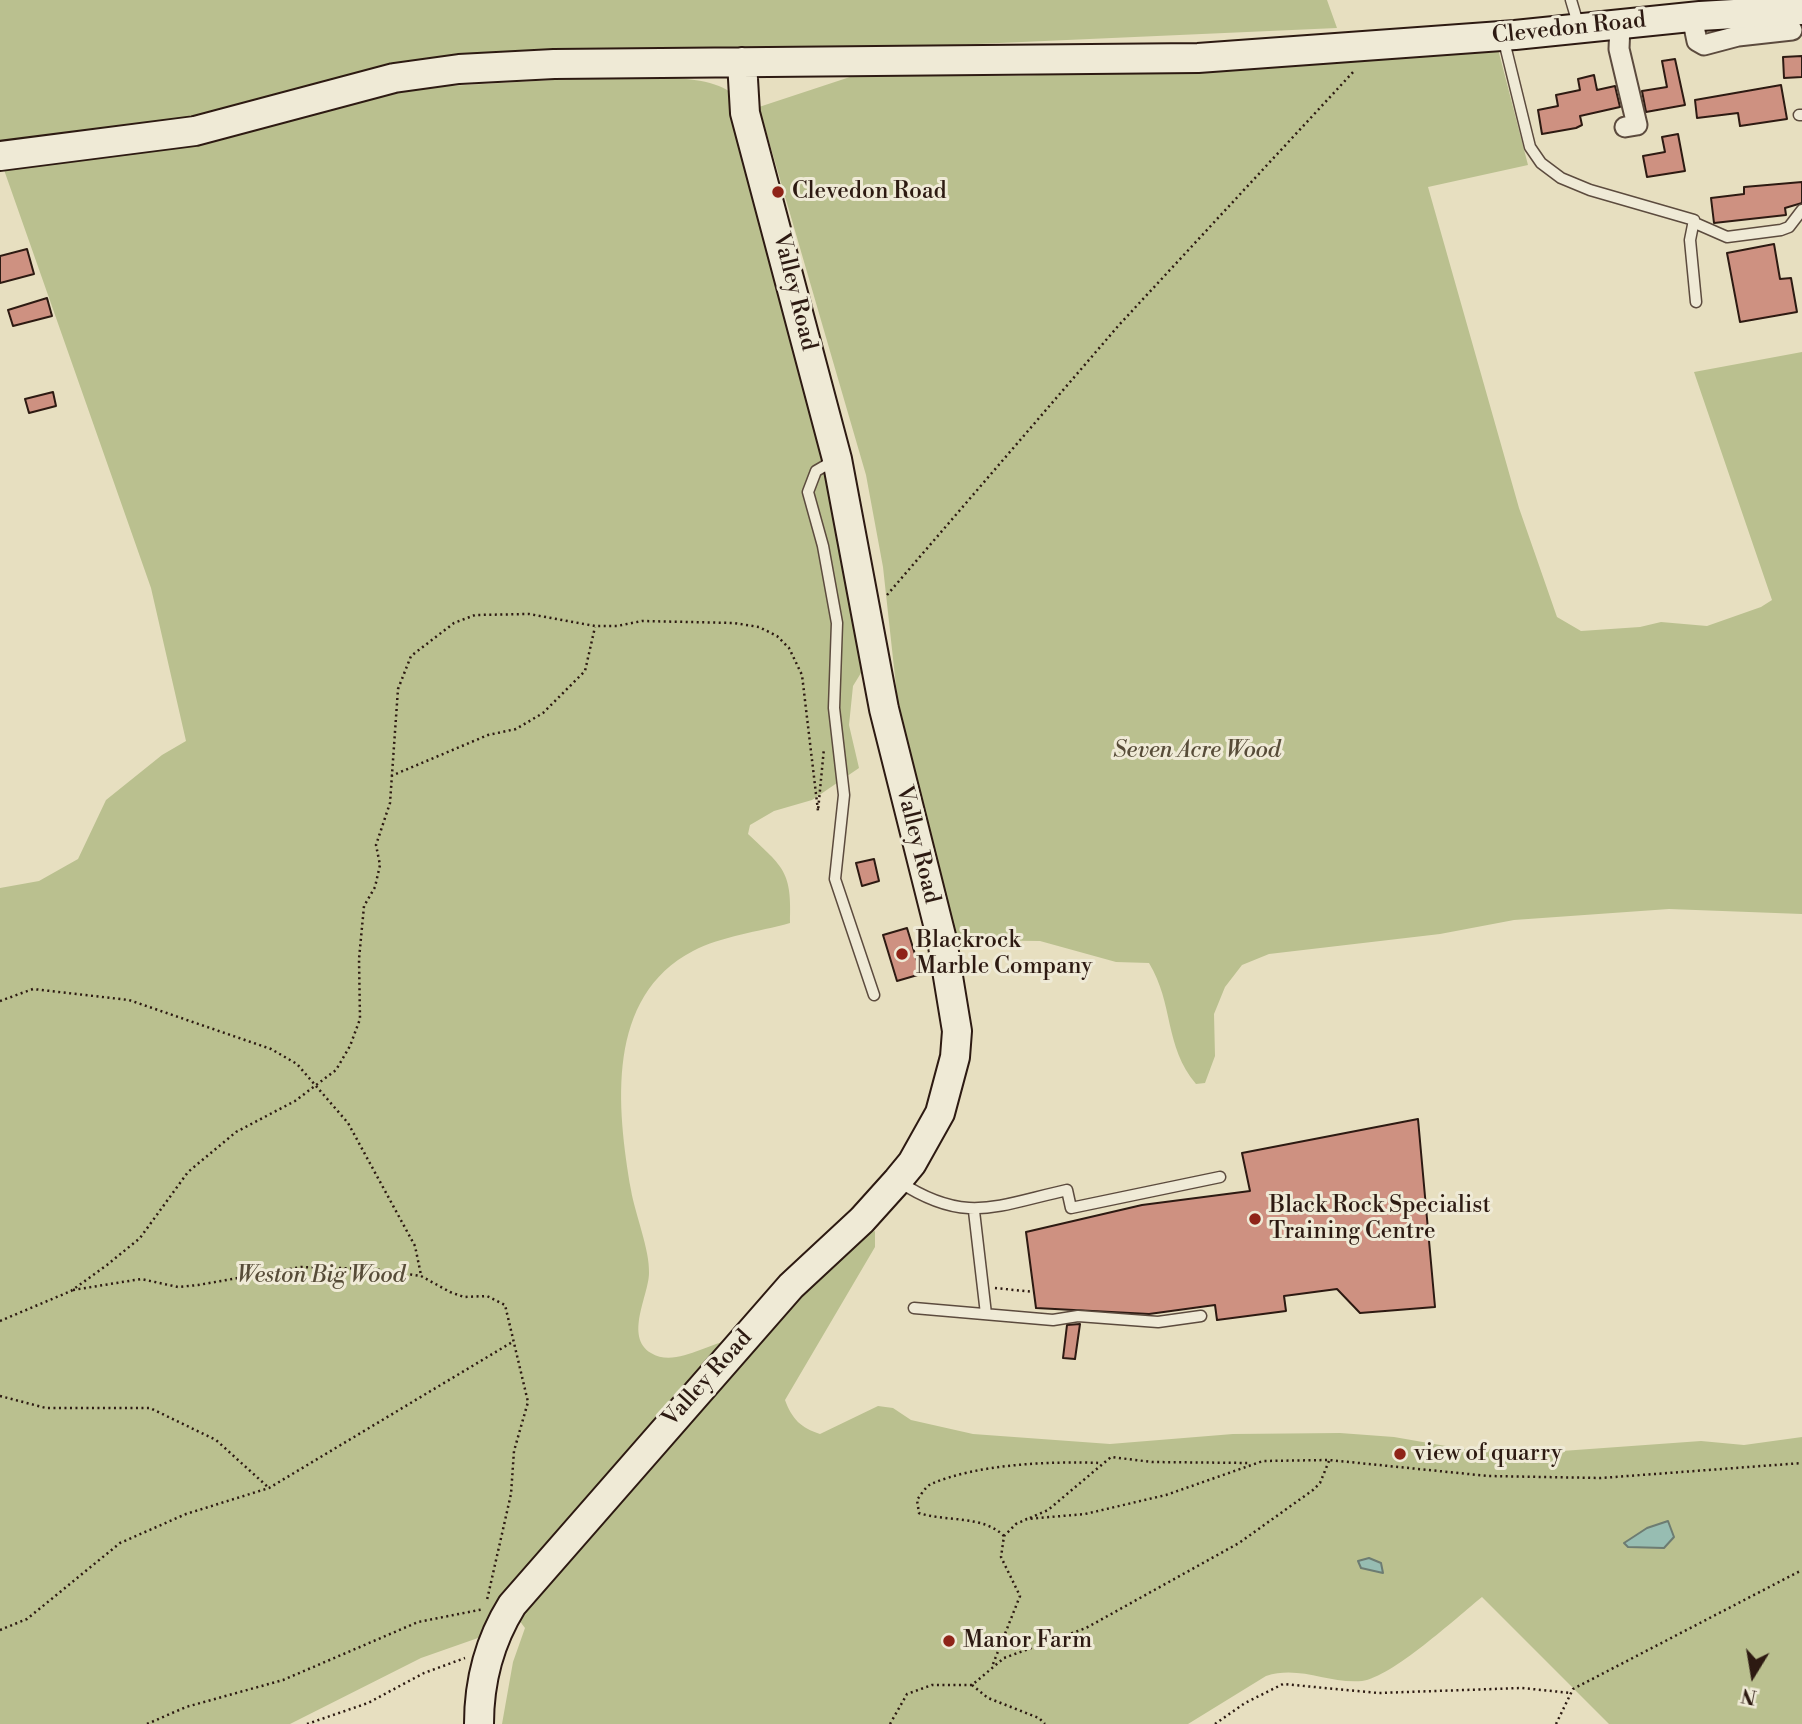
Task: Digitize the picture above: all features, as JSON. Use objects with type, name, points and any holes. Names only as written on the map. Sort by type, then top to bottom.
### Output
[{"type":"street","name":"Clevedon Road","points":[[0,156],[195,131],[394,78],[459,69],[554,64],[1107,61],[1503,36],[1620,24],[1697,11],[1799,24]]},
{"type":"street","points":[[1697,11],[1697,41],[1702,45],[1772,39],[1799,24]]},
{"type":"street","points":[[1620,24],[1619,49],[1637,125],[1625,127]]},
{"type":"street","name":"Valley Road","points":[[479,1724],[487,1656],[512,1605],[791,1286],[862,1220],[912,1163],[940,1113],[956,1057],[957,1031],[942,940],[894,750],[837,458],[745,113],[741,62]]},
{"type":"lane","points":[[1572,0],[1579,29]]},
{"type":"lane","points":[[1503,36],[1530,147],[1541,163],[1572,183],[1690,217],[1695,223],[1727,237],[1781,230],[1789,227],[1802,211]]},
{"type":"lane","points":[[1695,223],[1690,240],[1696,302]]},
{"type":"lane","points":[[837,458],[816,471],[808,492],[823,546],[837,623],[835,729],[844,795],[835,879],[874,995]]},
{"type":"lane","points":[[898,1180],[932,1201],[974,1211],[1067,1190],[1071,1208],[1220,1177]]},
{"type":"lane","points":[[974,1211],[986,1314]]},
{"type":"lane","points":[[914,1308],[1053,1320],[1078,1316],[1158,1322],[1201,1316]]},
{"type":"path","points":[[868,616],[1119,325],[1378,45]]},
{"type":"path","points":[[0,1321],[71,1290],[140,1238],[188,1172],[236,1132],[295,1101],[336,1070],[350,1046],[359,1019],[364,906],[375,887],[380,864],[376,845],[390,803],[398,689],[411,656],[421,646],[454,623],[475,615],[529,614],[595,626],[617,626],[642,621],[734,623],[759,627],[777,636],[789,648],[802,675],[818,811],[825,743]]},
{"type":"path","points":[[391,776],[488,735],[516,729],[543,713],[584,671],[595,626]]},
{"type":"path","points":[[0,1002],[33,989],[129,1000],[271,1049],[297,1064],[348,1123],[415,1246],[421,1276]]},
{"type":"path","points":[[71,1290],[141,1279],[178,1287],[301,1267],[374,1269],[421,1276],[464,1297],[487,1296],[505,1305],[528,1402],[514,1451],[511,1494],[496,1562]]},
{"type":"path","points":[[984,1287],[1034,1292]]},
{"type":"path","points":[[0,1630],[27,1619],[120,1543],[186,1514],[269,1488],[514,1341]]},
{"type":"path","points":[[0,1396],[46,1408],[150,1408],[216,1440],[269,1488]]},
{"type":"path","points":[[993,1664],[1020,1596],[1004,1567],[1001,1550],[1004,1536],[1027,1519],[1048,1510],[1111,1457],[1152,1462],[1252,1464],[1277,1460],[1329,1460],[1477,1475],[1551,1478],[1613,1477],[1802,1463]]},
{"type":"path","points":[[890,1724],[906,1694],[932,1685],[972,1685],[993,1664],[1019,1650],[1056,1641],[1086,1628],[1239,1543],[1313,1490],[1329,1460]]},
{"type":"path","points":[[1004,1536],[995,1527],[971,1521],[939,1520],[919,1513],[917,1500],[928,1485],[974,1473],[1070,1462],[1101,1463]]},
{"type":"path","points":[[1027,1519],[1085,1514],[1166,1495],[1252,1464]]},
{"type":"path","points":[[1556,1724],[1573,1689],[1802,1570]]},
{"type":"path","points":[[147,1724],[186,1707],[283,1681],[418,1622],[487,1608]]},
{"type":"path","points":[[307,1724],[368,1703],[424,1673],[471,1655]]},
{"type":"path","points":[[1215,1724],[1245,1703],[1283,1684],[1378,1693],[1522,1688],[1571,1693]]},
{"type":"path","points":[[972,1685],[979,1694],[1032,1715],[1045,1724]]},
{"type":"green space","points":[[0,0],[1327,0],[1337,28],[842,50],[551,54],[367,70],[173,123],[0,144]]},
{"type":"green space","name":"Seven Acre Wood","points":[[1498,49],[1528,165],[1428,187],[1519,508],[1557,617],[1581,631],[1640,627],[1661,622],[1707,626],[1761,607],[1772,600],[1694,372],[1802,352],[1802,914],[1669,909],[1514,920],[1440,934],[1269,954],[1242,965],[1225,987],[1214,1014],[1215,1056],[1205,1083],[1196,1084],[1179,1055],[1157,978],[1149,963],[1116,962],[1040,941],[957,940],[906,804],[884,709],[897,695],[883,567],[866,475],[759,107],[853,76],[1021,76]]},
{"type":"green space","name":"Weston Big Wood","points":[[588,78],[682,79],[717,85],[730,92],[875,650],[853,686],[849,725],[859,768],[812,800],[774,811],[750,825],[748,834],[778,863],[787,881],[790,923],[704,946],[664,971],[644,996],[631,1025],[624,1057],[622,1125],[633,1200],[649,1264],[639,1337],[643,1346],[651,1353],[670,1358],[732,1340],[478,1638],[421,1658],[290,1724],[0,1724],[0,888],[39,881],[78,859],[106,800],[162,755],[186,741],[151,588],[3,167],[413,88]]},
{"type":"green space","points":[[875,1231],[875,1247],[785,1400],[798,1422],[820,1434],[878,1406],[893,1408],[911,1420],[973,1434],[1110,1444],[1233,1434],[1340,1433],[1394,1437],[1463,1449],[1562,1451],[1701,1441],[1744,1445],[1802,1437],[1802,1724],[1609,1724],[1482,1597],[1424,1645],[1375,1677],[1350,1681],[1291,1673],[1266,1676],[1188,1724],[502,1724],[513,1662],[525,1628],[516,1616],[749,1346],[857,1237]]},
{"type":"water","points":[[1668,1521],[1674,1537],[1664,1548],[1628,1547],[1624,1543],[1647,1528]]},
{"type":"water","points":[[1369,1558],[1381,1563],[1383,1573],[1361,1568],[1358,1561]]},
{"type":"building","points":[[1802,56],[1802,77],[1784,78],[1783,57]]},
{"type":"building","points":[[1675,59],[1685,105],[1646,112],[1642,91],[1667,87],[1662,61]]},
{"type":"building","points":[[1594,75],[1597,90],[1615,86],[1620,107],[1580,116],[1582,125],[1576,128],[1542,134],[1538,110],[1558,106],[1556,95],[1580,90],[1578,79]]},
{"type":"building","points":[[1781,85],[1787,119],[1740,126],[1738,113],[1697,118],[1695,100]]},
{"type":"building","points":[[1678,134],[1685,171],[1647,177],[1643,156],[1665,152],[1662,137]]},
{"type":"building","points":[[1802,182],[1802,203],[1785,208],[1786,215],[1714,223],[1711,198],[1744,194],[1744,187]]},
{"type":"building","points":[[1774,244],[1780,279],[1791,278],[1797,312],[1740,322],[1727,253]]},
{"type":"building","points":[[27,249],[34,274],[0,283],[0,256]]},
{"type":"building","points":[[47,298],[52,316],[13,326],[8,310]]},
{"type":"building","points":[[53,392],[56,406],[29,413],[25,399]]},
{"type":"building","points":[[874,859],[879,881],[862,886],[856,863]]},
{"type":"building","name":"Blackrock Marble Company","points":[[907,928],[921,974],[897,981],[883,935]]},
{"type":"building","name":"Black Rock Specialist Training Centre","points":[[1418,1119],[1435,1307],[1360,1313],[1337,1289],[1284,1296],[1286,1311],[1217,1320],[1215,1305],[1149,1314],[1036,1308],[1026,1232],[1142,1205],[1250,1191],[1242,1153]]},
{"type":"building","points":[[1080,1324],[1075,1359],[1063,1358],[1067,1325]]},
{"type":"place","name":"Clevedon Road","points":[[778,192]]},
{"type":"place","name":"Blackrock Marble Company","points":[[902,954]]},
{"type":"place","name":"Black Rock Specialist Training Centre","points":[[1255,1219]]},
{"type":"place","name":"view of quarry","points":[[1400,1454]]},
{"type":"place","name":"Manor Farm","points":[[949,1641]]}]
